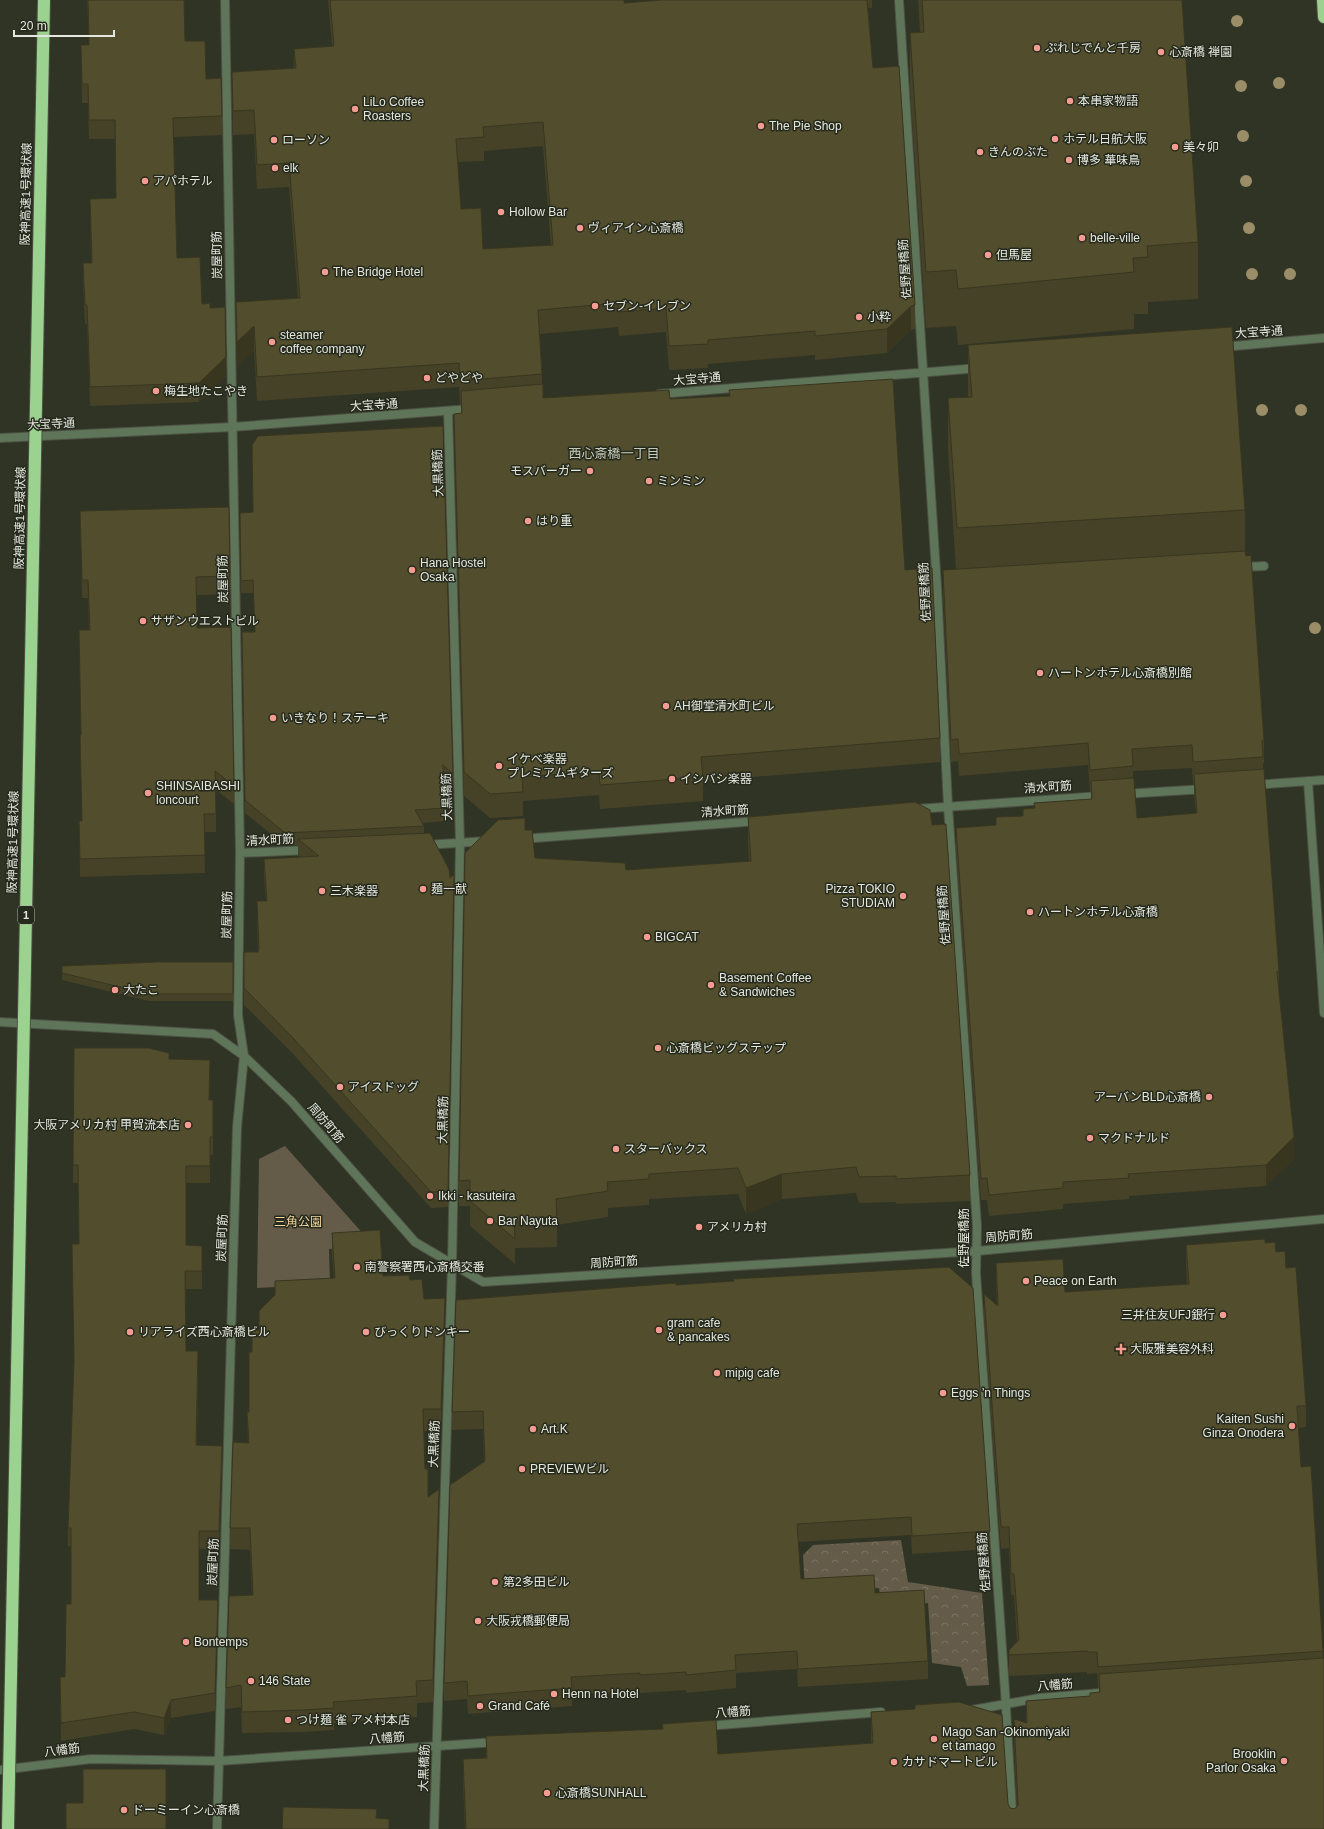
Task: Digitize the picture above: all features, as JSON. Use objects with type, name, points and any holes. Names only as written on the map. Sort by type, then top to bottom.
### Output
[{"type":"highway","name":"阪神高速1号環状線","points":[[8,1829],[44,0]]},
{"type":"highway","points":[[1323,0],[1324,17]]},
{"type":"street","name":"炭屋町筋","points":[[217,1829],[237,1134],[244,1056],[238,1015],[240,853],[225,0]]},
{"type":"street","name":"佐野屋橋筋","points":[[899,0],[923,372],[941,587],[948,806],[978,1226],[976,1281],[1006,1703],[1013,1829]]},
{"type":"street","name":"大宝寺通","points":[[1218,347],[1324,338]]},
{"type":"street","name":"大宝寺通","points":[[654,394],[987,367]]},
{"type":"street","name":"大宝寺通","points":[[0,438],[232,427],[479,409]]},
{"type":"street","name":"大黒橋筋","points":[[434,1829],[452,1265],[460,843],[448,411]]},
{"type":"street","points":[[1233,568],[1264,566]]},
{"type":"street","points":[[1245,786],[1324,780]]},
{"type":"street","points":[[1308,781],[1324,1013]]},
{"type":"street","name":"清水町筋","points":[[909,810],[1213,788]]},
{"type":"street","name":"清水町筋","points":[[516,839],[767,820]]},
{"type":"street","points":[[421,845],[492,841]]},
{"type":"street","name":"清水町筋","points":[[240,853],[319,850]]},
{"type":"street","name":"周防町筋","points":[[2,1022],[213,1034],[244,1056],[291,1101],[415,1242],[483,1282],[977,1251],[1324,1219]]},
{"type":"street","name":"八幡筋","points":[[965,1710],[985,1709],[1006,1703],[1040,1698],[1111,1693]]},
{"type":"street","name":"八幡筋","points":[[697,1726],[887,1712]]},
{"type":"street","name":"八幡筋","points":[[0,1770],[91,1759],[219,1760],[508,1741]]},
{"type":"green space","name":"三角公園","points":[[285,1146],[374,1246],[329,1249],[330,1284],[257,1288],[259,1159]]},
{"type":"green space","points":[[901,1540],[908,1582],[982,1593],[989,1685],[967,1686],[961,1667],[932,1663],[928,1603],[882,1606],[879,1588],[805,1592],[803,1555],[813,1545]]},
{"type":"building","points":[[88,0],[184,0],[185,41],[205,41],[206,79],[221,78],[222,116],[173,118],[177,258],[200,257],[202,304],[210,303],[210,308],[225,307],[226,357],[199,383],[90,387],[87,305],[85,305],[83,263],[92,263],[90,199],[116,198],[115,120],[89,120],[88,84],[82,84],[81,45],[89,45]]},
{"type":"building","points":[[330,0],[624,0],[624,3],[661,0],[867,0],[873,68],[899,66],[915,305],[911,306],[887,329],[815,336],[815,331],[708,340],[708,344],[669,346],[666,308],[619,312],[618,303],[538,310],[542,374],[460,381],[459,363],[257,377],[254,326],[237,342],[236,302],[300,298],[289,163],[257,165],[254,110],[233,111],[232,72],[296,68],[294,49],[334,46]],"holes":[[[543,122],[553,245],[483,249],[481,208],[461,209],[456,139],[484,137],[483,127]]]},
{"type":"building","name":"ホテル日航大阪","points":[[922,0],[1182,0],[1198,242],[1147,246],[1148,257],[1133,258],[1134,272],[958,289],[956,270],[926,272],[910,33],[924,32]]},
{"type":"building","points":[[1232,327],[1245,510],[957,528],[948,398],[972,397],[968,345]]},
{"type":"building","points":[[893,379],[905,570],[932,568],[940,738],[701,757],[703,777],[600,785],[599,771],[522,777],[523,792],[490,794],[464,772],[454,414],[462,413],[461,391],[543,384],[543,398],[669,390],[670,399],[730,396],[729,390]]},
{"type":"building","points":[[443,426],[453,774],[443,765],[445,808],[415,810],[424,826],[285,833],[245,800],[242,632],[255,632],[253,580],[241,581],[240,513],[253,512],[252,445],[258,436]]},
{"type":"building","points":[[229,507],[230,576],[196,577],[197,628],[231,627],[234,786],[215,771],[216,814],[204,814],[205,855],[80,859],[79,821],[82,821],[79,630],[90,630],[88,580],[82,580],[80,511]]},
{"type":"building","points":[[1245,551],[1246,556],[1251,555],[1264,741],[1262,741],[1263,757],[1193,762],[1192,745],[1132,749],[1133,766],[1090,770],[1088,743],[959,754],[958,739],[951,740],[943,570]]},
{"type":"building","points":[[1264,769],[1279,972],[1277,972],[1294,1137],[1266,1165],[1128,1174],[1129,1178],[1063,1182],[1063,1188],[989,1195],[987,1178],[981,1179],[956,828],[996,825],[996,817],[1023,816],[1023,809],[1035,808],[1034,803],[1092,799],[1091,781],[1134,778],[1137,818],[1197,813],[1194,774]]},
{"type":"building","points":[[915,802],[930,810],[932,825],[946,824],[970,1175],[896,1179],[896,1176],[859,1177],[856,1167],[782,1174],[746,1188],[738,1168],[649,1174],[649,1179],[607,1182],[608,1191],[556,1199],[557,1221],[514,1222],[515,1239],[470,1201],[470,1180],[459,1181],[465,853],[498,820],[525,818],[525,830],[532,830],[535,858],[625,863],[626,870],[751,861],[748,817]]},
{"type":"building","points":[[430,833],[449,869],[450,878],[454,874],[448,1191],[431,1192],[294,1039],[244,988],[244,952],[258,952],[259,949],[257,901],[267,901],[264,859],[319,856],[298,839]]},
{"type":"building","points":[[157,962],[233,962],[233,994],[149,994],[62,973],[62,966]]},
{"type":"building","points":[[74,1048],[149,1048],[169,1053],[169,1059],[210,1060],[209,1100],[213,1100],[213,1137],[210,1137],[210,1166],[186,1166],[186,1245],[202,1246],[202,1271],[185,1271],[186,1351],[198,1351],[196,1445],[222,1446],[219,1531],[199,1531],[199,1600],[218,1600],[215,1693],[171,1700],[164,1718],[134,1712],[61,1723],[60,1677],[65,1677],[66,1604],[71,1604],[71,1528],[68,1528],[74,1360],[72,1244],[79,1244],[78,1165],[73,1165]]},
{"type":"building","points":[[380,1230],[383,1276],[409,1275],[410,1280],[422,1279],[424,1299],[445,1298],[441,1409],[423,1409],[425,1469],[428,1469],[428,1497],[439,1489],[433,1680],[416,1681],[417,1696],[333,1702],[334,1708],[242,1712],[241,1685],[226,1688],[229,1596],[253,1595],[250,1528],[230,1528],[233,1442],[249,1443],[247,1412],[249,1412],[249,1352],[252,1352],[252,1331],[259,1330],[259,1311],[275,1295],[275,1281],[335,1278],[332,1233]]},
{"type":"building","points":[[1265,1239],[1265,1243],[1275,1242],[1276,1252],[1285,1251],[1286,1268],[1296,1267],[1306,1406],[1297,1406],[1301,1467],[1311,1466],[1323,1651],[1098,1667],[1097,1652],[1087,1651],[1009,1655],[1009,1650],[1019,1640],[1014,1574],[1011,1574],[1009,1527],[1001,1527],[984,1294],[998,1306],[996,1263],[1063,1259],[1065,1292],[1189,1284],[1186,1245]]},
{"type":"building","points":[[949,1267],[973,1288],[990,1531],[912,1536],[911,1517],[797,1524],[801,1579],[874,1575],[875,1593],[924,1590],[928,1661],[798,1669],[797,1651],[735,1655],[736,1670],[686,1675],[686,1672],[571,1677],[572,1688],[468,1696],[467,1681],[444,1683],[450,1485],[485,1461],[483,1411],[452,1412],[456,1300],[676,1283],[676,1285],[734,1281],[733,1279]]},
{"type":"building","points":[[1324,1658],[1324,1829],[466,1829],[463,1759],[487,1758],[486,1736],[663,1729],[662,1724],[716,1720],[718,1754],[873,1743],[871,1712],[915,1709],[915,1705],[959,1702],[1002,1715],[1008,1804],[1010,1808],[1014,1809],[1018,1806],[1018,1803],[1014,1719],[1027,1723],[1026,1701],[1090,1696],[1090,1693],[1100,1692],[1099,1674]]},
{"type":"building","points":[[83,1769],[166,1769],[166,1829],[66,1829],[66,1803],[83,1803]]},
{"type":"building","points":[[283,1807],[377,1809],[376,1818],[389,1819],[389,1829],[282,1829]]},
{"type":"place","name":"ぷれじでんと千房","points":[[1037,48]]},
{"type":"place","name":"心斎橋 禅園","points":[[1161,52]]},
{"type":"place","name":"本串家物語","points":[[1070,101]]},
{"type":"place","name":"LiLo Coffee Roasters","points":[[355,109]]},
{"type":"place","name":"The Pie Shop","points":[[761,126]]},
{"type":"place","name":"ホテル日航大阪","points":[[1055,139]]},
{"type":"place","name":"ローソン","points":[[274,140]]},
{"type":"place","name":"美々卯","points":[[1175,147]]},
{"type":"place","name":"きんのぶた","points":[[980,152]]},
{"type":"place","name":"博多 華味鳥","points":[[1069,160]]},
{"type":"place","name":"elk","points":[[275,168]]},
{"type":"place","name":"アパホテル","points":[[145,181]]},
{"type":"place","name":"Hollow Bar","points":[[501,212]]},
{"type":"place","name":"ヴィアイン心斎橋","points":[[580,228]]},
{"type":"place","name":"belle-ville","points":[[1082,238]]},
{"type":"place","name":"但馬屋","points":[[988,255]]},
{"type":"place","name":"The Bridge Hotel","points":[[325,272]]},
{"type":"place","name":"セブン-イレブン","points":[[595,306]]},
{"type":"place","name":"小粋","points":[[859,317]]},
{"type":"place","name":"steamer coffee company","points":[[272,342]]},
{"type":"place","name":"どやどや","points":[[427,378]]},
{"type":"place","name":"梅生地たこやき","points":[[156,391]]},
{"type":"place","name":"モスバーガー","points":[[590,471]]},
{"type":"place","name":"ミンミン","points":[[649,481]]},
{"type":"place","name":"はり重","points":[[528,521]]},
{"type":"place","name":"Hana Hostel Osaka","points":[[412,570]]},
{"type":"place","name":"サザンウエストビル","points":[[143,621]]},
{"type":"place","name":"ハートンホテル心斎橋別館","points":[[1040,673]]},
{"type":"place","name":"AH御堂清水町ビル","points":[[666,706]]},
{"type":"place","name":"いきなり！ステーキ","points":[[273,718]]},
{"type":"place","name":"イケベ楽器 プレミアムギターズ","points":[[499,766]]},
{"type":"place","name":"イシバシ楽器","points":[[672,779]]},
{"type":"place","name":"SHINSAIBASHI loncourt","points":[[148,793]]},
{"type":"place","name":"麺一献","points":[[423,889]]},
{"type":"place","name":"三木楽器","points":[[322,891]]},
{"type":"place","name":"Pizza TOKIO STUDIAM","points":[[903,896]]},
{"type":"place","name":"ハートンホテル心斎橋","points":[[1030,912]]},
{"type":"place","name":"BIGCAT","points":[[647,937]]},
{"type":"place","name":"Basement Coffee & Sandwiches","points":[[711,985]]},
{"type":"place","name":"大たこ","points":[[115,990]]},
{"type":"place","name":"心斎橋ビッグステップ","points":[[658,1048]]},
{"type":"place","name":"アイスドッグ","points":[[340,1087]]},
{"type":"place","name":"アーバンBLD心斎橋","points":[[1209,1097]]},
{"type":"place","name":"大阪アメリカ村 甲賀流本店","points":[[188,1125]]},
{"type":"place","name":"マクドナルド","points":[[1090,1138]]},
{"type":"place","name":"スターバックス","points":[[616,1149]]},
{"type":"place","name":"Ikki - kasuteira","points":[[430,1196]]},
{"type":"place","name":"Bar Nayuta","points":[[490,1221]]},
{"type":"place","name":"アメリカ村","points":[[699,1227]]},
{"type":"place","name":"南警察署西心斎橋交番","points":[[357,1267]]},
{"type":"place","name":"Peace on Earth","points":[[1026,1281]]},
{"type":"place","name":"三井住友UFJ銀行","points":[[1223,1315]]},
{"type":"place","name":"gram cafe & pancakes","points":[[659,1330]]},
{"type":"place","name":"リアライズ西心斎橋ビル","points":[[130,1332]]},
{"type":"place","name":"びっくりドンキー","points":[[366,1332]]},
{"type":"place","name":"大阪雅美容外科","points":[[1121,1349]]},
{"type":"place","name":"mipig cafe","points":[[717,1373]]},
{"type":"place","name":"Eggs ’n Things","points":[[943,1393]]},
{"type":"place","name":"Kaiten Sushi Ginza Onodera","points":[[1292,1426]]},
{"type":"place","name":"Art.K","points":[[533,1429]]},
{"type":"place","name":"PREVIEWビル","points":[[522,1469]]},
{"type":"place","name":"第2多田ビル","points":[[495,1582]]},
{"type":"place","name":"大阪戎橋郵便局","points":[[478,1621]]},
{"type":"place","name":"Bontemps","points":[[186,1642]]},
{"type":"place","name":"146 State","points":[[251,1681]]},
{"type":"place","name":"Henn na Hotel","points":[[554,1694]]},
{"type":"place","name":"Grand Café","points":[[480,1706]]},
{"type":"place","name":"つけ麺 雀 アメ村本店","points":[[288,1720]]},
{"type":"place","name":"Mago San -Okinomiyaki et tamago","points":[[934,1739]]},
{"type":"place","name":"Brooklin Parlor Osaka","points":[[1284,1761]]},
{"type":"place","name":"カサドマートビル","points":[[894,1762]]},
{"type":"place","name":"心斎橋SUNHALL","points":[[547,1793]]},
{"type":"place","name":"ドーミーイン心斎橋","points":[[124,1810]]},
{"type":"district","name":"西心斎橋一丁目","points":[[614,453]]}]
